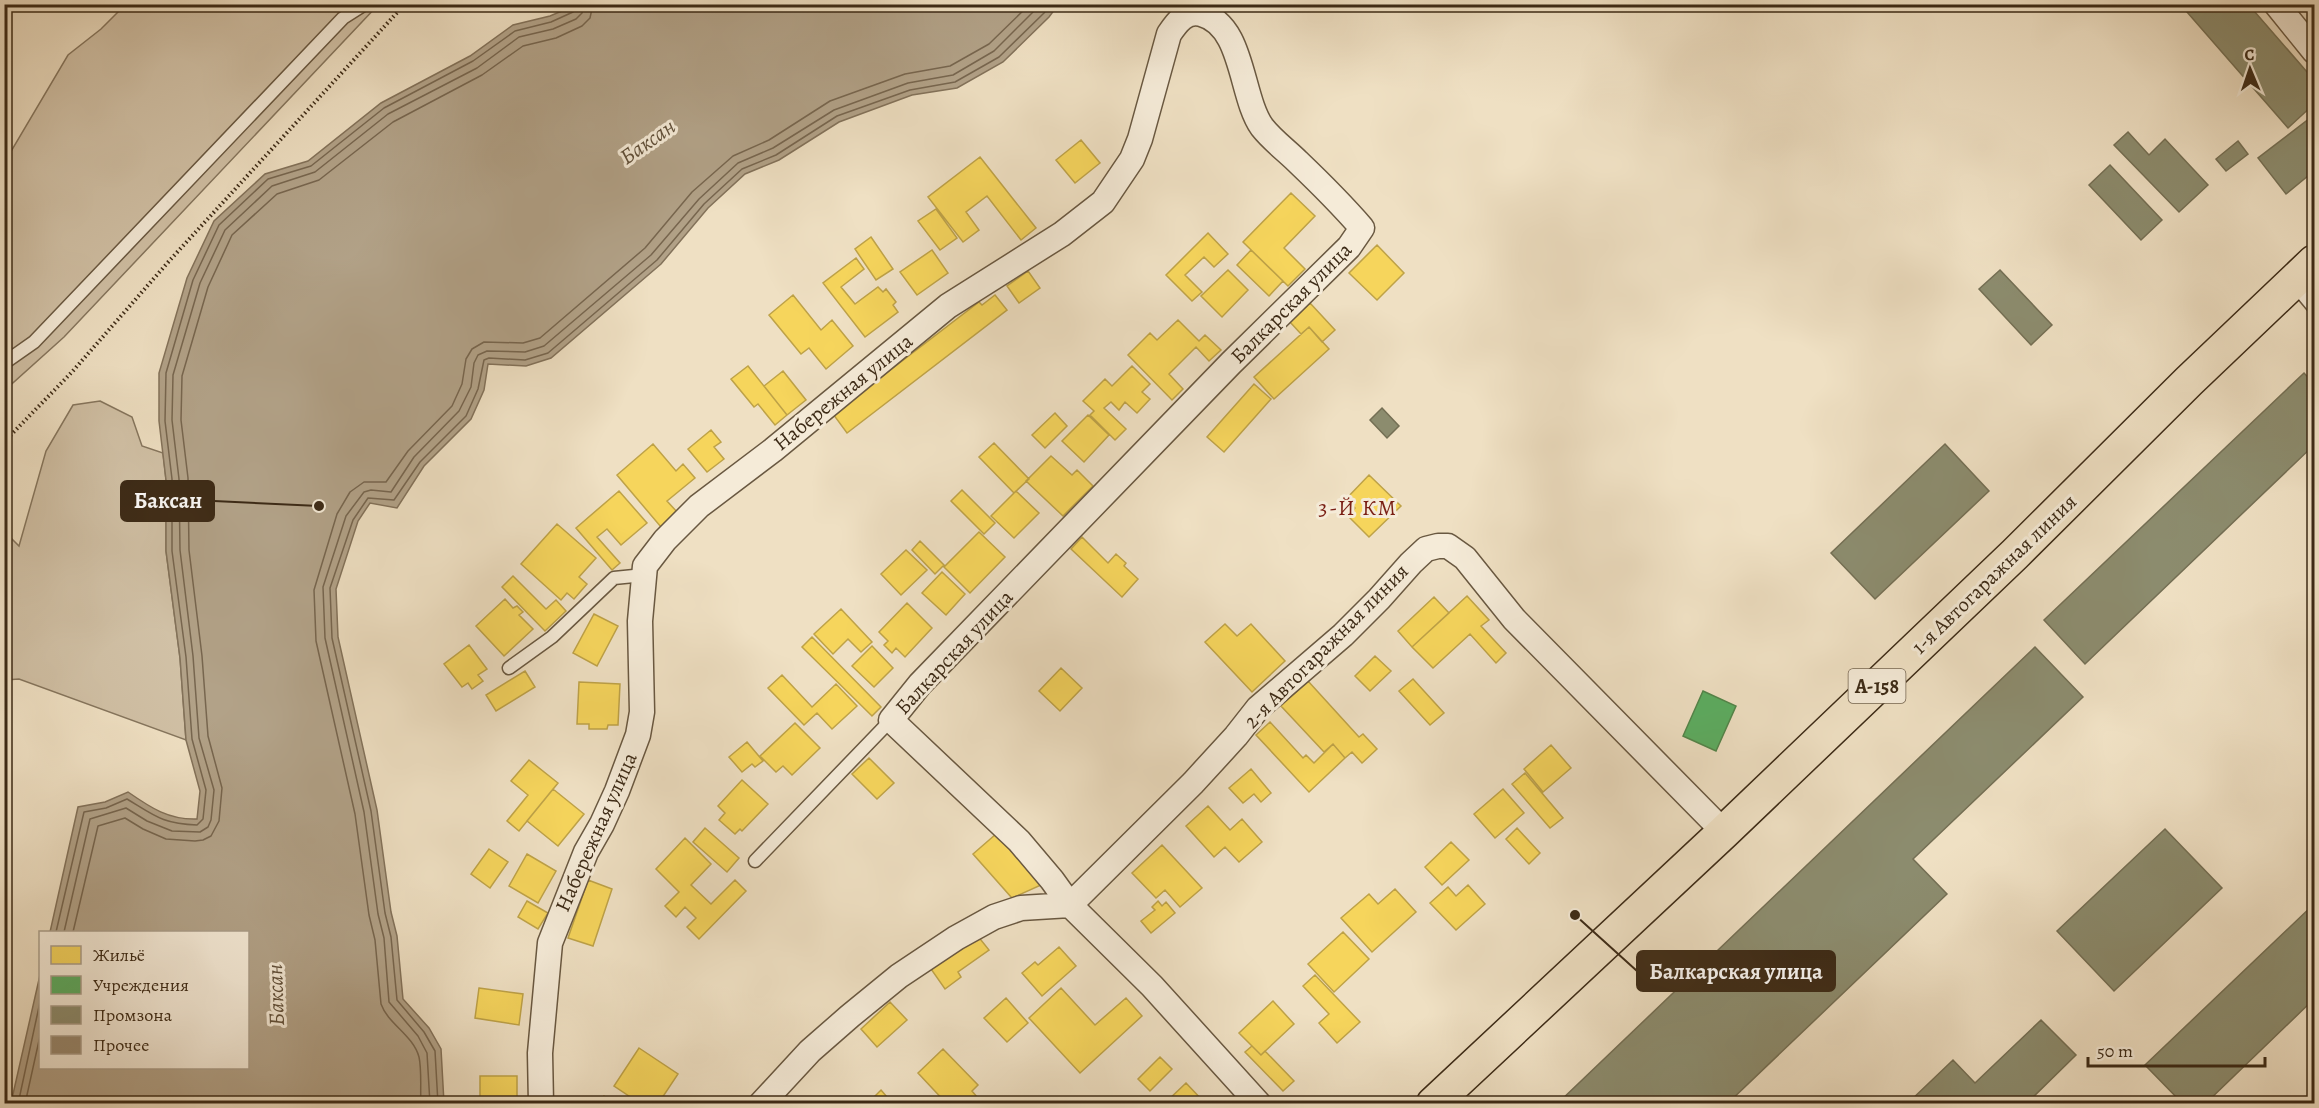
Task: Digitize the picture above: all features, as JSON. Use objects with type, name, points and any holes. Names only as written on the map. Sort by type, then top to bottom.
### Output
[{"type":"main road","name":"1-я Автогаражная линия","points":[[1433,1104],[1725,832],[2304,272]]},
{"type":"street","points":[[2276,4],[2314,51]]},
{"type":"street","name":"Набережная улица","points":[[541,1104],[540,1053],[549,944],[586,852],[617,791],[638,735],[642,712],[640,621],[645,566],[665,540],[699,506],[772,450],[948,306],[1053,240],[1103,202],[1132,159],[1140,139],[1169,34],[1178,21],[1186,15],[1196,13],[1208,16],[1219,24],[1238,57],[1253,111],[1263,128],[1340,202],[1362,228]]},
{"type":"street","name":"Балкарская улица","points":[[1259,1104],[1152,986],[1070,905],[1052,879],[1019,841],[891,720],[920,684],[1231,363],[1349,247],[1362,228]]},
{"type":"street","name":"2-я Автогаражная линия","points":[[1070,905],[1193,783],[1258,708],[1343,635],[1379,599],[1411,562],[1426,549],[1438,546],[1448,546],[1465,558],[1514,619],[1725,832]]},
{"type":"street","points":[[761,1104],[810,1051],[850,1016],[899,976],[956,938],[994,917],[1021,908],[1070,905]]},
{"type":"lane","points":[[4,363],[34,342],[343,18],[365,4]]},
{"type":"lane","points":[[2304,272],[2314,308]]},
{"type":"lane","points":[[509,668],[552,637],[614,578],[644,575]]},
{"type":"lane","points":[[755,861],[891,720]]},
{"type":"path","points":[[4,442],[72,372],[170,260],[405,4]]},
{"type":"shaded area","points":[[125,5],[378,5],[64,337],[5,390],[5,168],[10,153],[68,55],[101,29]]},
{"type":"shaded area","points":[[100,401],[132,417],[142,446],[163,453],[166,480],[166,551],[180,658],[186,740],[19,679],[5,680],[4,531],[19,546],[46,451],[73,405]]},
{"type":"water","points":[[576,5],[1058,5],[1049,17],[1003,62],[957,88],[912,95],[839,122],[779,160],[745,174],[708,208],[661,264],[551,358],[526,366],[488,364],[484,390],[471,419],[424,466],[397,508],[370,503],[358,521],[336,589],[338,637],[377,810],[391,912],[397,936],[403,999],[429,1028],[441,1049],[444,1103],[11,1103],[39,979],[39,1069],[249,1069],[249,931],[50,931],[78,807],[105,802],[128,792],[161,812],[187,819],[197,819],[200,791],[186,740],[180,658],[166,551],[166,480],[159,421],[159,373],[187,278],[214,221],[265,174],[308,161],[381,103],[470,56],[513,25],[550,16]]},
{"type":"building: Жильё","points":[[1081,140],[1100,163],[1075,183],[1056,160]]},
{"type":"building: Жильё","points":[[980,157],[1036,228],[1021,240],[987,196],[966,212],[979,230],[963,242],[928,197]]},
{"type":"building: Жильё","points":[[1291,193],[1315,216],[1284,248],[1305,269],[1288,286],[1243,242]]},
{"type":"building: Жильё","points":[[936,209],[957,238],[940,250],[918,221]]},
{"type":"building: Жильё","points":[[1208,233],[1228,254],[1214,267],[1204,257],[1185,275],[1202,292],[1192,301],[1166,275]]},
{"type":"building: Жильё","points":[[871,237],[893,269],[876,280],[855,249]]},
{"type":"building: Жильё","points":[[1377,245],[1404,273],[1377,300],[1349,273]]},
{"type":"building: Жильё","points":[[932,250],[948,273],[917,295],[900,272]]},
{"type":"building: Жильё","points":[[1251,250],[1283,281],[1269,296],[1237,265]]},
{"type":"building: Жильё","points":[[856,258],[864,269],[841,287],[855,304],[878,287],[883,292],[886,289],[896,302],[893,305],[898,312],[865,337],[823,283]]},
{"type":"building: Жильё","points":[[1228,270],[1248,290],[1222,317],[1201,296]]},
{"type":"building: Жильё","points":[[1028,271],[1040,288],[1019,303],[1007,286]]},
{"type":"building: Жильё","points":[[793,295],[821,330],[832,320],[853,346],[826,369],[809,348],[801,354],[769,315]]},
{"type":"building: Жильё","points":[[995,295],[1007,310],[847,433],[833,414],[979,302],[982,305]]},
{"type":"building: Жильё","points":[[1310,303],[1335,330],[1322,342],[1309,327],[1301,334],[1290,322]]},
{"type":"building: Жильё","points":[[1178,320],[1199,341],[1205,335],[1221,350],[1209,361],[1196,347],[1169,374],[1183,389],[1172,400],[1128,355],[1150,333],[1157,340]]},
{"type":"building: Жильё","points":[[1309,327],[1329,349],[1274,399],[1254,377]]},
{"type":"building: Жильё","points":[[748,366],[787,415],[775,425],[758,404],[754,407],[731,379]]},
{"type":"building: Жильё","points":[[1132,366],[1150,384],[1142,392],[1150,399],[1137,413],[1125,402],[1119,410],[1111,402],[1104,408],[1126,429],[1115,440],[1090,415],[1094,411],[1083,401],[1105,379],[1112,386]]},
{"type":"building: Жильё","points":[[783,371],[806,400],[787,415],[764,386]]},
{"type":"building: Жильё","points":[[1254,384],[1271,399],[1224,452],[1207,437]]},
{"type":"building: Жильё","points":[[1055,413],[1067,426],[1045,448],[1032,435]]},
{"type":"building: Жильё","points":[[1088,415],[1109,435],[1084,462],[1062,441]]},
{"type":"building: Жильё","points":[[711,430],[721,442],[714,447],[724,459],[707,472],[688,449]]},
{"type":"building: Жильё","points":[[994,443],[1029,479],[1014,493],[979,457]]},
{"type":"building: Жильё","points":[[653,444],[676,471],[683,464],[695,478],[667,501],[678,513],[661,527],[617,475]]},
{"type":"building: Жильё","points":[[1051,456],[1072,475],[1077,470],[1093,486],[1063,516],[1026,481]]},
{"type":"building: Жильё","points":[[1369,475],[1401,506],[1369,537],[1348,516],[1355,508],[1346,499]]},
{"type":"building: Жильё","points":[[962,490],[995,523],[984,534],[951,501]]},
{"type":"building: Жильё","points":[[619,491],[647,523],[621,545],[607,529],[597,537],[620,563],[612,570],[576,528]]},
{"type":"building: Жильё","points":[[1016,491],[1039,513],[1014,538],[991,516]]},
{"type":"building: Жильё","points":[[557,524],[596,558],[579,577],[587,584],[574,599],[567,593],[561,600],[521,564]]},
{"type":"building: Жильё","points":[[979,532],[1005,557],[970,593],[944,567]]},
{"type":"building: Жильё","points":[[1082,537],[1108,563],[1116,554],[1126,563],[1124,566],[1138,579],[1122,597],[1071,549]]},
{"type":"building: Жильё","points":[[920,541],[944,565],[935,574],[912,550]]},
{"type":"building: Жильё","points":[[906,550],[927,570],[901,595],[881,574]]},
{"type":"building: Жильё","points":[[942,572],[965,594],[946,615],[922,593]]},
{"type":"building: Жильё","points":[[513,576],[546,609],[556,600],[566,611],[545,631],[502,587]]},
{"type":"building: Жильё","points":[[1467,596],[1489,620],[1481,626],[1506,653],[1496,663],[1470,634],[1433,668],[1412,647]]},
{"type":"building: Жильё","points":[[1434,597],[1449,613],[1412,647],[1398,631]]},
{"type":"building: Жильё","points":[[505,599],[513,608],[517,606],[523,612],[519,615],[533,629],[504,656],[476,626]]},
{"type":"building: Жильё","points":[[907,603],[932,628],[905,657],[896,648],[892,653],[884,645],[888,641],[879,632]]},
{"type":"building: Жильё","points":[[841,609],[872,642],[861,652],[848,639],[833,654],[814,634]]},
{"type":"building: Жильё","points":[[594,614],[618,626],[597,666],[573,653]]},
{"type":"building: Жильё","points":[[1225,624],[1237,636],[1251,624],[1285,661],[1252,692],[1205,642]]},
{"type":"building: Жильё","points":[[812,637],[881,707],[872,716],[802,647]]},
{"type":"building: Жильё","points":[[469,645],[487,669],[478,675],[483,681],[472,689],[468,683],[462,687],[444,664]]},
{"type":"building: Жильё","points":[[872,646],[893,668],[874,687],[852,666]]},
{"type":"building: Жильё","points":[[1375,656],[1391,671],[1370,691],[1355,676]]},
{"type":"building: Жильё","points":[[1061,668],[1082,688],[1060,711],[1039,691]]},
{"type":"building: Жильё","points":[[525,671],[535,687],[496,711],[486,695]]},
{"type":"building: Жильё","points":[[782,675],[812,707],[836,684],[857,706],[832,729],[817,713],[804,725],[768,688]]},
{"type":"building: Жильё","points":[[1413,679],[1444,713],[1430,725],[1399,691]]},
{"type":"building: Жильё","points":[[1308,681],[1359,737],[1363,734],[1377,749],[1362,763],[1352,752],[1345,758],[1333,744],[1324,752],[1281,706]]},
{"type":"building: Жильё","points":[[579,682],[620,684],[618,725],[608,725],[607,729],[589,729],[589,724],[577,724]]},
{"type":"building: Жильё","points":[[1270,722],[1303,758],[1306,755],[1314,763],[1333,744],[1345,758],[1309,792],[1256,735]]},
{"type":"building: Жильё","points":[[795,723],[820,748],[792,775],[783,766],[776,772],[760,756]]},
{"type":"building: Жильё","points":[[747,742],[763,761],[755,767],[752,764],[742,772],[729,757]]},
{"type":"building: Жильё","points":[[1551,745],[1571,768],[1543,792],[1524,769]]},
{"type":"building: Жильё","points":[[869,758],[894,783],[877,799],[852,774]]},
{"type":"building: Жильё","points":[[529,760],[558,783],[519,831],[507,821],[528,795],[511,781]]},
{"type":"building: Жильё","points":[[1251,769],[1271,793],[1261,802],[1254,794],[1243,803],[1229,788]]},
{"type":"building: Жильё","points":[[1525,773],[1563,818],[1550,828],[1512,784]]},
{"type":"building: Жильё","points":[[742,780],[768,804],[742,831],[740,829],[735,834],[719,820],[725,813],[718,806]]},
{"type":"building: Жильё","points":[[553,789],[584,814],[558,846],[527,821]]},
{"type":"building: Жильё","points":[[1503,789],[1524,813],[1495,838],[1474,814]]},
{"type":"building: Жильё","points":[[1208,806],[1230,830],[1242,819],[1262,842],[1239,862],[1225,847],[1214,857],[1186,826]]},
{"type":"building: Жильё","points":[[705,828],[739,858],[727,872],[693,842]]},
{"type":"building: Жильё","points":[[1517,828],[1540,853],[1529,864],[1506,839]]},
{"type":"building: Жильё","points":[[996,834],[1041,885],[1012,898],[973,854]]},
{"type":"building: Жильё","points":[[685,838],[711,864],[691,885],[711,904],[735,880],[746,891],[699,939],[687,927],[696,918],[685,907],[676,917],[665,906],[679,892],[656,869]]},
{"type":"building: Жильё","points":[[1451,842],[1469,860],[1442,885],[1425,867]]},
{"type":"building: Жильё","points":[[1162,845],[1202,888],[1180,907],[1165,890],[1156,898],[1132,873]]},
{"type":"building: Жильё","points":[[489,849],[508,862],[490,888],[471,874]]},
{"type":"building: Жильё","points":[[527,854],[556,871],[538,903],[509,886]]},
{"type":"building: Жильё","points":[[588,880],[612,889],[593,946],[568,938]]},
{"type":"building: Жильё","points":[[1468,885],[1485,904],[1456,930],[1430,903],[1448,887],[1456,896]]},
{"type":"building: Жильё","points":[[1395,889],[1416,912],[1372,952],[1341,918],[1369,894],[1378,904]]},
{"type":"building: Жильё","points":[[527,901],[548,913],[538,929],[518,917]]},
{"type":"building: Жильё","points":[[1158,901],[1162,906],[1166,902],[1175,913],[1151,933],[1141,921],[1155,910],[1152,907]]},
{"type":"building: Жильё","points":[[1343,932],[1369,959],[1334,992],[1308,964]]},
{"type":"building: Жильё","points":[[977,935],[989,950],[958,972],[961,977],[945,989],[931,969]]},
{"type":"building: Жильё","points":[[1059,947],[1076,966],[1042,996],[1022,973],[1035,962],[1038,965]]},
{"type":"building: Жильё","points":[[1315,975],[1360,1022],[1337,1043],[1319,1023],[1329,1014],[1303,986]]},
{"type":"building: Жильё","points":[[479,988],[523,994],[519,1025],[475,1018]]},
{"type":"building: Жильё","points":[[1061,988],[1095,1025],[1126,998],[1142,1016],[1080,1073],[1029,1018]]},
{"type":"building: Жильё","points":[[1006,998],[1028,1023],[1007,1042],[984,1018]]},
{"type":"building: Жильё","points":[[1273,1001],[1294,1024],[1261,1055],[1239,1033]]},
{"type":"building: Жильё","points":[[890,1002],[907,1020],[877,1047],[861,1029]]},
{"type":"building: Жильё","points":[[1252,1046],[1261,1055],[1265,1051],[1294,1081],[1283,1091],[1245,1052]]},
{"type":"building: Жильё","points":[[639,1048],[678,1074],[658,1104],[641,1104],[614,1086]]},
{"type":"building: Жильё","points":[[943,1049],[978,1085],[972,1091],[983,1104],[947,1104],[918,1073]]},
{"type":"building: Жильё","points":[[1160,1057],[1172,1069],[1150,1091],[1138,1079]]},
{"type":"building: Жильё","points":[[480,1076],[517,1076],[517,1104],[480,1104]]},
{"type":"building: Жильё","points":[[1186,1083],[1205,1103],[1164,1104]]},
{"type":"building: Жильё","points":[[881,1090],[893,1104],[867,1104]]},
{"type":"building: Жильё","points":[[604,1096],[616,1104],[599,1104]]},
{"type":"building: Учреждения","points":[[1703,691],[1736,706],[1716,751],[1683,736]]},
{"type":"building: Промзона","points":[[2180,4],[2248,4],[2314,80],[2314,104],[2288,128]]},
{"type":"building: Промзона","points":[[2314,115],[2314,171],[2286,194],[2258,158]]},
{"type":"building: Промзона","points":[[2128,132],[2149,155],[2165,139],[2208,185],[2179,212],[2114,145]]},
{"type":"building: Промзона","points":[[2238,141],[2248,154],[2226,171],[2216,159]]},
{"type":"building: Промзона","points":[[2110,165],[2162,220],[2141,240],[2089,185]]},
{"type":"building: Промзона","points":[[2000,270],[2052,325],[2031,345],[1979,289]]},
{"type":"building: Промзона","points":[[2304,373],[2314,384],[2314,445],[2085,664],[2044,620]]},
{"type":"building: Промзона","points":[[1382,408],[1399,426],[1387,438],[1370,420]]},
{"type":"building: Промзона","points":[[1945,444],[1989,491],[1875,599],[1831,553]]},
{"type":"building: Промзона","points":[[2035,647],[2083,697],[1913,859],[1947,894],[1727,1104],[1557,1104]]},
{"type":"building: Промзона","points":[[2165,829],[2222,888],[2114,991],[2057,931]]},
{"type":"building: Промзона","points":[[2314,904],[2314,999],[2205,1104],[2183,1104],[2145,1065]]},
{"type":"building: Промзона","points":[[2041,1020],[2076,1055],[2026,1104],[1907,1104],[1953,1060],[1975,1083]]},
{"type":"building: Прочее","points":[[2301,4],[2314,4],[2314,19]]},
{"type":"place","name":"Баксан","points":[[319,506]]},
{"type":"place","name":"Балкарская улица","points":[[1575,915]]},
{"type":"district","name":"3-Й КМ","points":[[1358,507]]}]
